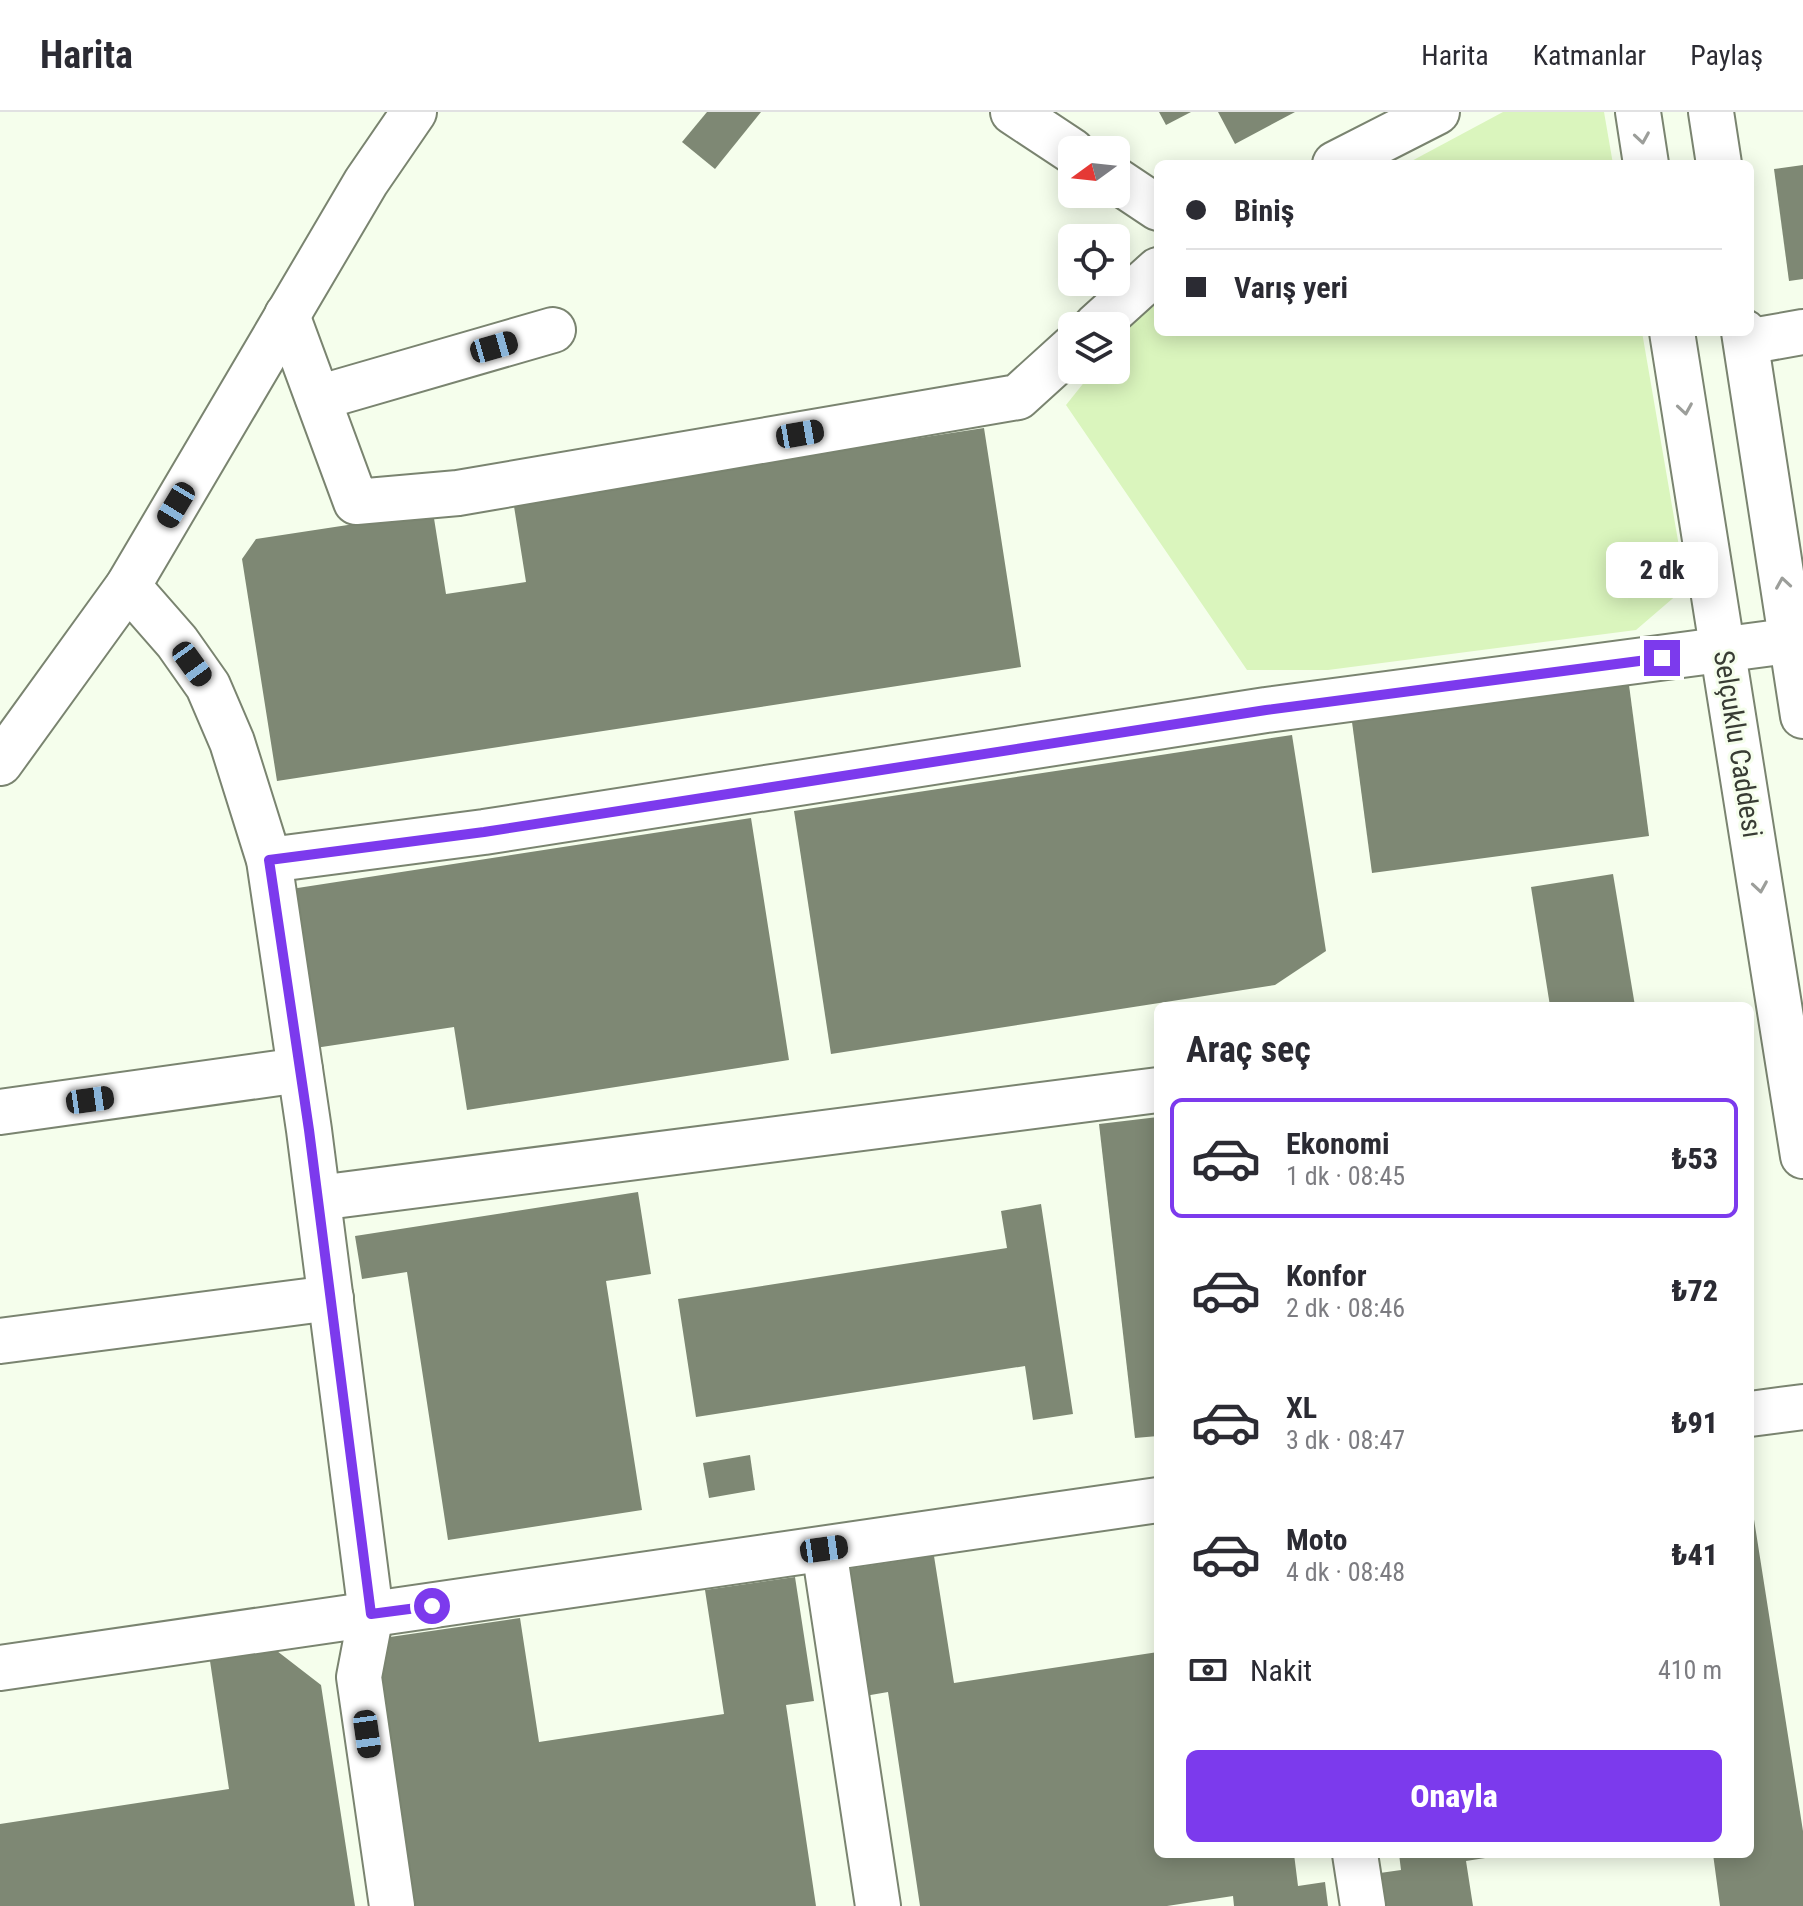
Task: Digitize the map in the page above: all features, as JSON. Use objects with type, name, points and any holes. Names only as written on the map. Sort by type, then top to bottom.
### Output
[{"type":"street","points":[[0,763],[128,586],[366,182],[414,112]]},
{"type":"street","points":[[1013,112],[1058,142]]},
{"type":"street","points":[[1343,160],[1437,112]]},
{"type":"street","points":[[1638,112],[1645,160]]},
{"type":"street","points":[[1711,112],[1718,160]]},
{"type":"street","points":[[1130,189],[1154,205]]},
{"type":"street","points":[[1112,312],[1154,274]]},
{"type":"street","points":[[287,315],[356,502],[458,493],[1018,397],[1058,361]]},
{"type":"street","points":[[318,398],[553,330]]},
{"type":"street","points":[[1803,332],[1745,337],[1797,640],[1803,716]]},
{"type":"street","name":"Selçuklu Caddesi","points":[[1673,336],[1803,1156]]},
{"type":"street","points":[[128,586],[177,642],[208,686],[232,742],[269,860],[318,1198],[371,1614],[359,1677],[392,1906]]},
{"type":"street","points":[[269,860],[484,832],[1266,710],[1797,640]]},
{"type":"street","points":[[0,1112],[300,1070]]},
{"type":"street","points":[[318,1198],[1154,1091]]},
{"type":"street","points":[[0,1341],[331,1298]]},
{"type":"street","points":[[1754,1413],[1803,1407]]},
{"type":"street","points":[[0,1668],[1154,1501]]},
{"type":"street","points":[[824,1549],[878,1906]]},
{"type":"street","points":[[1356,1858],[1363,1906]]},
{"type":"green space","points":[[1503,112],[1604,112],[1612,160],[1413,160]]},
{"type":"green space","points":[[1154,298],[1154,336],[1643,336],[1686,587],[1636,630],[1328,670],[1247,670],[1066,405],[1083,384],[1130,384],[1130,325]]},
{"type":"building","points":[[707,112],[761,112],[715,169],[682,142]]},
{"type":"building","points":[[1159,112],[1191,112],[1166,125]]},
{"type":"building","points":[[1218,112],[1295,112],[1235,144]]},
{"type":"building","points":[[1803,165],[1803,279],[1789,281],[1774,169]]},
{"type":"building","points":[[984,428],[1021,667],[277,781],[242,559],[256,539],[433,512],[446,594],[526,582],[513,500]]},
{"type":"building","points":[[1629,685],[1649,836],[1372,873],[1352,722]]},
{"type":"building","points":[[1292,735],[1326,951],[1275,985],[831,1054],[794,811]]},
{"type":"building","points":[[751,818],[789,1060],[467,1110],[454,1027],[315,1048],[291,889]]},
{"type":"building","points":[[1613,874],[1634,1002],[1549,1002],[1531,887]]},
{"type":"building","points":[[1154,1117],[1154,1436],[1135,1438],[1099,1124]]},
{"type":"building","points":[[638,1192],[651,1274],[606,1281],[642,1510],[448,1540],[407,1272],[362,1279],[355,1236]]},
{"type":"building","points":[[1041,1204],[1073,1414],[1033,1420],[1025,1366],[696,1417],[678,1299],[1007,1248],[1001,1211]]},
{"type":"building","points":[[750,1455],[755,1490],[709,1498],[703,1463]]},
{"type":"building","points":[[1754,1519],[1803,1831],[1803,1906],[1720,1906],[1714,1858],[1754,1858]]},
{"type":"building","points":[[934,1556],[954,1683],[1154,1653],[1154,1858],[1294,1858],[1298,1886],[1325,1882],[1328,1906],[1234,1906],[1233,1896],[1167,1906],[920,1906],[888,1692],[859,1697],[840,1570]]},
{"type":"building","points":[[795,1577],[814,1701],[786,1705],[816,1906],[405,1906],[368,1660],[383,1638],[520,1618],[539,1742],[724,1714],[705,1590]]},
{"type":"building","points":[[277,1651],[321,1685],[355,1906],[0,1906],[0,1824],[229,1789],[210,1661]]},
{"type":"building","points":[[1400,1858],[1485,1858],[1466,1861],[1473,1906],[1377,1906],[1373,1874],[1401,1870]]},
{"type":"route","points":[[432,1606],[371,1614],[309,1130],[269,860],[484,832],[1266,710],[1662,658]]}]
